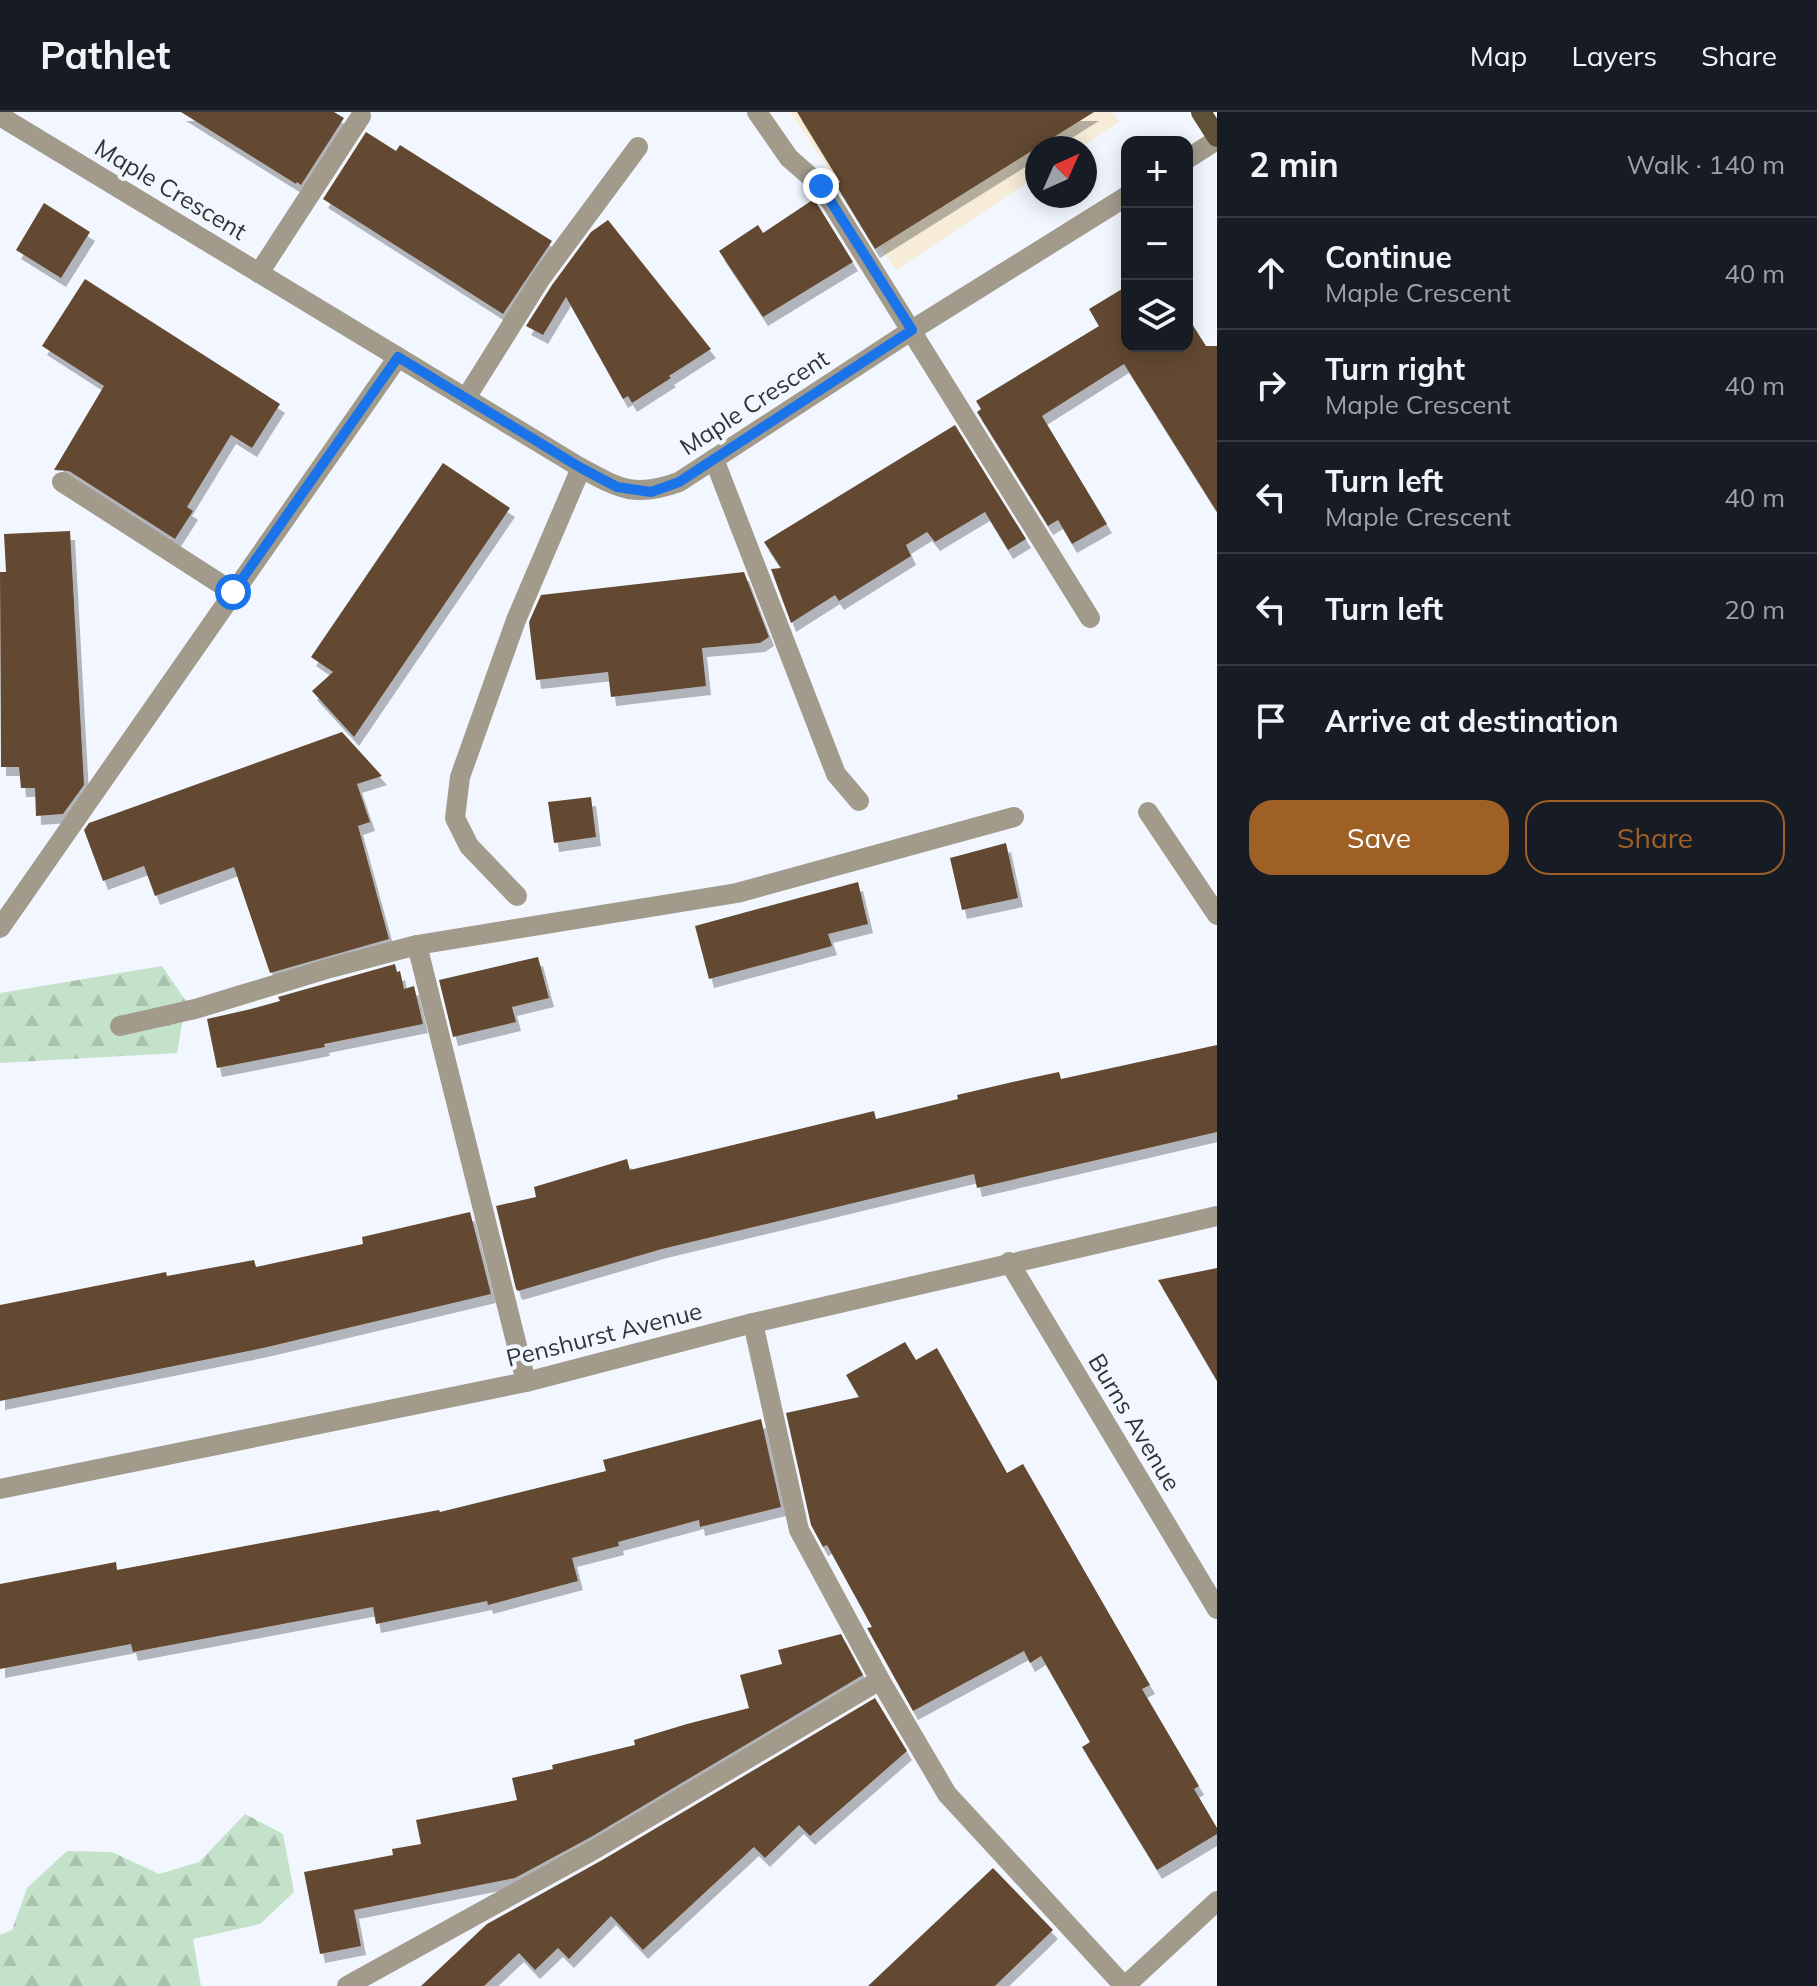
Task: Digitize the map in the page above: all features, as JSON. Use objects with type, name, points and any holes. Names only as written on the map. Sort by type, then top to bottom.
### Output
[{"type":"main road","points":[[1201,112],[1217,139]]},
{"type":"street","points":[[757,112],[789,158],[821,186],[1090,618]]},
{"type":"street","name":"Maple Crescent","points":[[0,116],[581,468],[617,487],[651,492],[679,482],[912,330],[1121,200]]},
{"type":"street","points":[[259,273],[361,116]]},
{"type":"street","points":[[1193,155],[1217,139]]},
{"type":"street","points":[[466,398],[541,278],[638,147]]},
{"type":"street","points":[[0,928],[398,357]]},
{"type":"street","points":[[714,459],[836,774],[859,801]]},
{"type":"street","points":[[517,896],[469,846],[455,818],[460,777],[516,620],[581,468]]},
{"type":"street","points":[[62,482],[233,592]]},
{"type":"street","points":[[1148,812],[1217,915]]},
{"type":"street","points":[[120,1026],[195,1009],[417,945],[737,893],[1014,817]]},
{"type":"street","points":[[417,945],[526,1382]]},
{"type":"street","name":"Penshurst Avenue","points":[[0,1489],[526,1382],[753,1323],[1217,1216]]},
{"type":"street","name":"Burns Avenue","points":[[1009,1262],[1217,1609]]},
{"type":"street","points":[[753,1323],[799,1530],[880,1680],[947,1794],[1125,1986],[1217,1901]]},
{"type":"street","points":[[347,1986],[597,1848],[880,1680]]},
{"type":"shaded area","points":[[790,112],[1112,112],[1119,122],[1097,137],[1025,136],[1025,184],[896,270]]},
{"type":"green space","points":[[162,966],[186,1001],[177,1053],[0,1063],[0,993]]},
{"type":"green space","points":[[245,1814],[283,1834],[294,1892],[260,1924],[193,1939],[201,1986],[0,1986],[0,1935],[12,1930],[27,1888],[67,1851],[112,1852],[159,1874],[199,1862]]},
{"type":"building","points":[[181,112],[334,112],[344,118],[301,185]]},
{"type":"building","points":[[797,112],[1094,112],[1056,136],[1025,136],[1025,155],[875,249],[836,185],[840,182]]},
{"type":"building","points":[[366,132],[396,151],[400,145],[552,241],[503,314],[323,199]]},
{"type":"building","points":[[814,199],[853,262],[763,317],[719,251],[758,225],[763,233]]},
{"type":"building","points":[[44,203],[90,232],[61,278],[16,250]]},
{"type":"building","points":[[608,220],[711,349],[632,403],[628,396],[623,399],[566,297],[543,335],[526,326],[591,232]]},
{"type":"building","points":[[85,279],[280,404],[252,448],[231,435],[187,507],[193,511],[175,539],[69,471],[54,470],[104,386],[42,346]]},
{"type":"building","points":[[1121,290],[1121,352],[1193,352],[1193,325],[1206,346],[1217,346],[1217,512],[1124,364],[1042,416],[1107,524],[1072,544],[1058,520],[1048,526],[977,412],[981,409],[976,401],[1099,326],[1089,309]]},
{"type":"building","points":[[955,425],[1026,539],[1008,550],[985,512],[935,542],[927,532],[906,545],[911,556],[839,601],[835,595],[791,623],[771,569],[781,568],[764,542]]},
{"type":"building","points":[[443,463],[510,508],[354,737],[312,691],[333,672],[311,657]]},
{"type":"building","points":[[70,531],[84,785],[63,814],[36,816],[35,788],[21,788],[19,767],[1,767],[0,572],[6,572],[4,534]]},
{"type":"building","points":[[744,572],[769,637],[760,643],[702,648],[706,686],[611,697],[608,672],[536,680],[529,622],[541,595]]},
{"type":"building","points":[[342,732],[382,776],[357,784],[370,822],[358,826],[389,939],[270,973],[234,867],[155,896],[144,866],[103,881],[84,830],[89,823]]},
{"type":"building","points":[[591,797],[596,837],[554,843],[548,802]]},
{"type":"building","points":[[1006,843],[1018,898],[962,910],[950,858]]},
{"type":"building","points":[[858,882],[868,924],[828,934],[832,946],[709,979],[695,926]]},
{"type":"building","points":[[538,957],[549,998],[512,1007],[516,1022],[453,1037],[439,980]]},
{"type":"building","points":[[395,964],[404,989],[414,986],[423,1024],[217,1068],[207,1019],[280,1001],[278,997]]},
{"type":"building","points":[[1217,1045],[1217,1132],[977,1188],[974,1174],[662,1249],[518,1291],[516,1289],[496,1206],[536,1197],[534,1187],[627,1159],[630,1170],[874,1111],[876,1119],[1026,1079],[1059,1072],[1061,1079]]},
{"type":"building","points":[[470,1212],[491,1294],[263,1348],[0,1401],[0,1305],[166,1272],[167,1276],[254,1260],[256,1267],[363,1244],[362,1237]]},
{"type":"building","points":[[1217,1268],[1217,1381],[1158,1280]]},
{"type":"building","points":[[905,1342],[916,1360],[937,1348],[1007,1473],[1023,1464],[1150,1685],[1142,1689],[1199,1786],[1194,1789],[1217,1828],[1217,1834],[1157,1870],[1082,1747],[1090,1742],[1041,1656],[1030,1663],[1024,1651],[913,1711],[867,1628],[872,1627],[827,1545],[823,1547],[811,1525],[786,1413],[859,1397],[846,1375]]},
{"type":"building","points":[[761,1419],[781,1507],[700,1527],[699,1520],[572,1558],[578,1581],[488,1605],[487,1601],[376,1624],[373,1607],[133,1652],[131,1644],[0,1669],[0,1584],[116,1562],[117,1570],[440,1512],[606,1471],[603,1460]]},
{"type":"building","points":[[841,1634],[863,1675],[591,1837],[515,1878],[354,1910],[361,1946],[320,1954],[304,1872],[393,1855],[392,1849],[421,1844],[416,1820],[517,1800],[512,1778],[635,1745],[634,1740],[749,1708],[740,1675],[782,1664],[778,1650]]},
{"type":"building","points":[[875,1698],[907,1751],[810,1836],[799,1825],[765,1858],[754,1847],[643,1950],[611,1916],[569,1959],[558,1948],[535,1970],[519,1953],[484,1986],[421,1986],[487,1924],[604,1859]]},
{"type":"building","points":[[993,1868],[1053,1930],[995,1986],[868,1986]]},
{"type":"route","points":[[233,592],[398,357],[581,468],[617,487],[651,492],[679,482],[912,330],[821,186]]}]
